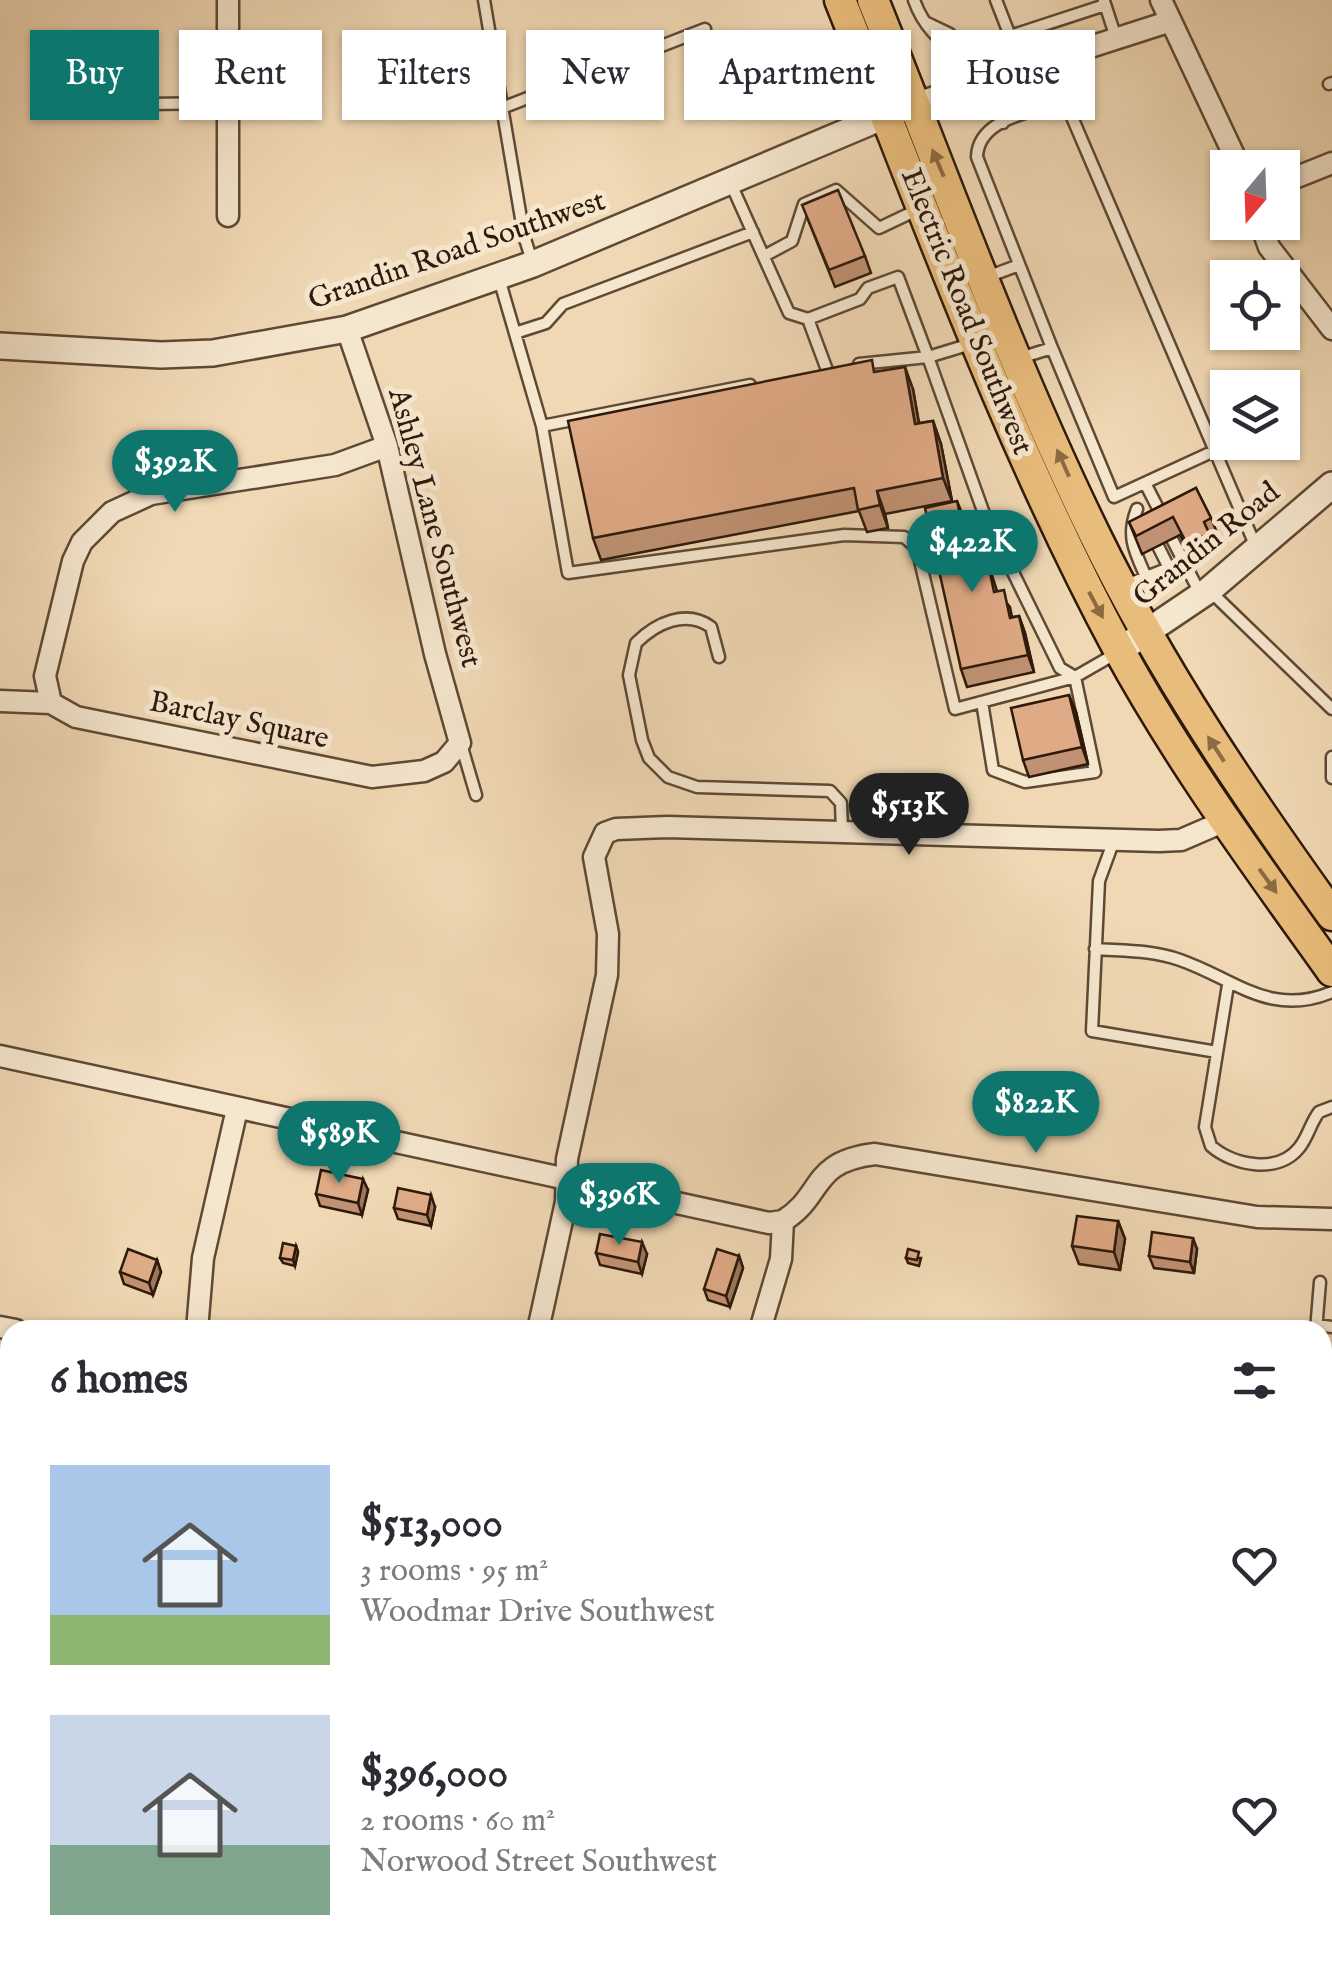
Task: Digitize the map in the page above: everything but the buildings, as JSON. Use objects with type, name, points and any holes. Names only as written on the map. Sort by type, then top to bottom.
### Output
[{"type":"main road","name":"Electric Road Southwest","points":[[840,0],[856,30]]},
{"type":"main road","name":"Electric Road Southwest","points":[[873,0],[880,30]]},
{"type":"main road","name":"Electric Road Southwest","points":[[902,120],[923,207],[1070,555],[1120,650],[1225,821],[1332,971]]},
{"type":"main road","name":"Electric Road Southwest","points":[[905,120],[986,278],[1085,512],[1134,582],[1148,634],[1248,798],[1332,916]]},
{"type":"street","points":[[227,30],[228,0]]},
{"type":"street","points":[[1162,0],[1232,150]]},
{"type":"street","points":[[1095,45],[1171,21]]},
{"type":"street","points":[[226,120],[228,216]]},
{"type":"street","name":"Grandin Road Southwest","points":[[0,346],[144,354],[214,353],[347,329],[533,264],[874,120]]},
{"type":"street","points":[[1300,176],[1332,163]]},
{"type":"street","points":[[1266,240],[1332,329]]},
{"type":"street","name":"Ashley Lane Southwest","points":[[347,329],[387,446],[431,638],[460,743]]},
{"type":"street","points":[[51,703],[45,676],[73,561],[82,542],[112,512],[151,494],[334,465],[387,446]]},
{"type":"street","name":"Grandin Road","points":[[1120,650],[1205,593],[1332,485]]},
{"type":"street","name":"Barclay Square","points":[[0,702],[51,703],[76,717],[360,776],[396,777],[424,771],[444,762],[460,743]]},
{"type":"street","points":[[540,1320],[607,975],[594,851],[605,834],[616,829],[842,831],[1182,840],[1225,821]]},
{"type":"street","points":[[0,1056],[237,1110],[769,1222],[783,1221]]},
{"type":"street","points":[[197,1320],[200,1276],[237,1110]]},
{"type":"street","points":[[763,1320],[781,1260],[783,1221],[829,1168],[852,1157],[874,1154],[1238,1214],[1332,1220]]},
{"type":"lane","points":[[484,0],[489,30]]},
{"type":"lane","points":[[914,0],[932,30]]},
{"type":"lane","points":[[986,0],[998,4],[1008,30]]},
{"type":"lane","points":[[1027,30],[1105,2],[1116,38]]},
{"type":"lane","points":[[926,23],[942,30]]},
{"type":"lane","points":[[506,106],[705,29]]},
{"type":"lane","points":[[504,120],[533,264]]},
{"type":"lane","points":[[1012,120],[986,129],[977,141],[977,156],[1114,497]]},
{"type":"lane","points":[[1072,120],[1210,442]]},
{"type":"lane","points":[[731,183],[789,314],[808,319],[860,299],[868,288],[898,277],[1000,550],[1060,668],[1076,677],[1095,772],[1025,782],[993,770],[982,702]]},
{"type":"lane","points":[[764,256],[792,241],[804,204],[836,190],[879,228],[923,207]]},
{"type":"lane","points":[[515,333],[546,323],[563,304],[753,232]]},
{"type":"lane","points":[[986,278],[1019,264]]},
{"type":"lane","points":[[498,275],[542,426],[568,574],[844,536],[904,537],[918,548],[955,709],[1076,677],[1120,650]]},
{"type":"lane","points":[[808,319],[827,370]]},
{"type":"lane","points":[[812,373],[928,357],[978,342]]},
{"type":"lane","points":[[1019,358],[1052,348]]},
{"type":"lane","points":[[542,426],[766,383]]},
{"type":"lane","points":[[1085,512],[1210,453]]},
{"type":"lane","points":[[1218,460],[1257,549]]},
{"type":"lane","points":[[1145,483],[1166,524]]},
{"type":"lane","points":[[1128,491],[1150,532]]},
{"type":"lane","points":[[1137,509],[1130,526],[1134,582],[1184,561]]},
{"type":"lane","points":[[1172,538],[1205,593],[1332,710]]},
{"type":"lane","points":[[1158,546],[1169,568]]},
{"type":"lane","points":[[719,657],[711,627],[698,618],[662,624],[636,642],[629,675],[648,758],[668,777],[697,787],[830,792],[841,803],[842,831]]},
{"type":"lane","points":[[460,743],[476,796]]},
{"type":"lane","points":[[1332,757],[1332,778]]},
{"type":"lane","points":[[1114,840],[1100,882],[1092,1031],[1217,1052]]},
{"type":"lane","points":[[1095,949],[1177,959],[1250,995],[1289,1002],[1332,992]]},
{"type":"lane","points":[[1228,985],[1205,1127],[1211,1146],[1233,1160],[1277,1163],[1297,1151],[1319,1112],[1332,1108]]},
{"type":"lane","points":[[1317,1320],[1320,1282]]}]
